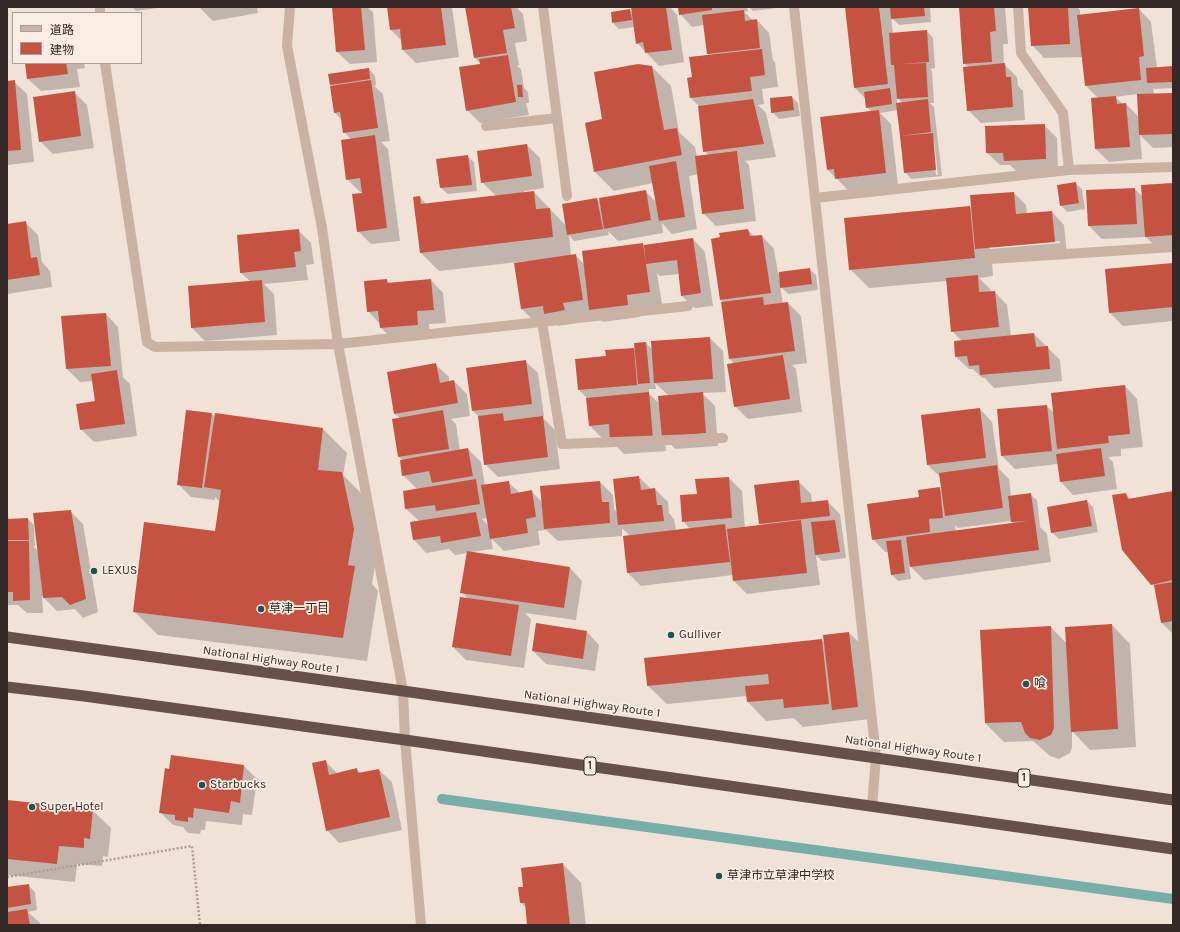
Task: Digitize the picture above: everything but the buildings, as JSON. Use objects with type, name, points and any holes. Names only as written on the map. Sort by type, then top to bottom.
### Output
[{"type":"highway","name":"National Highway Route 1","points":[[7,637],[876,757],[1173,800]]},
{"type":"highway","name":"1","points":[[7,687],[92,697],[405,740],[1173,849]]},
{"type":"street","points":[[290,7],[288,46],[322,228],[338,344],[403,691],[405,740],[421,925]]},
{"type":"street","points":[[543,7],[568,196]]},
{"type":"street","points":[[794,7],[876,757],[872,806]]},
{"type":"street","points":[[1018,7],[1021,53],[1063,113],[1069,170]]},
{"type":"street","points":[[105,64],[147,342],[155,347],[338,344],[688,306]]},
{"type":"street","points":[[486,126],[557,118]]},
{"type":"street","points":[[815,198],[1069,170],[1173,167]]},
{"type":"street","points":[[990,259],[1173,247]]},
{"type":"street","points":[[542,322],[562,444],[723,438]]},
{"type":"path","points":[[7,877],[192,846],[200,925]]},
{"type":"waterway","points":[[442,799],[1173,899]]},
{"type":"place","name":"LEXUS","points":[[94,571]]},
{"type":"place","name":"草津一丁目","points":[[261,609]]},
{"type":"place","name":"Gulliver","points":[[671,635]]},
{"type":"place","name":"喰","points":[[1026,684]]},
{"type":"place","name":"Starbucks","points":[[202,785]]},
{"type":"place","name":"Super Hotel","points":[[32,807]]},
{"type":"place","name":"草津市立草津中学校","points":[[719,876]]}]
